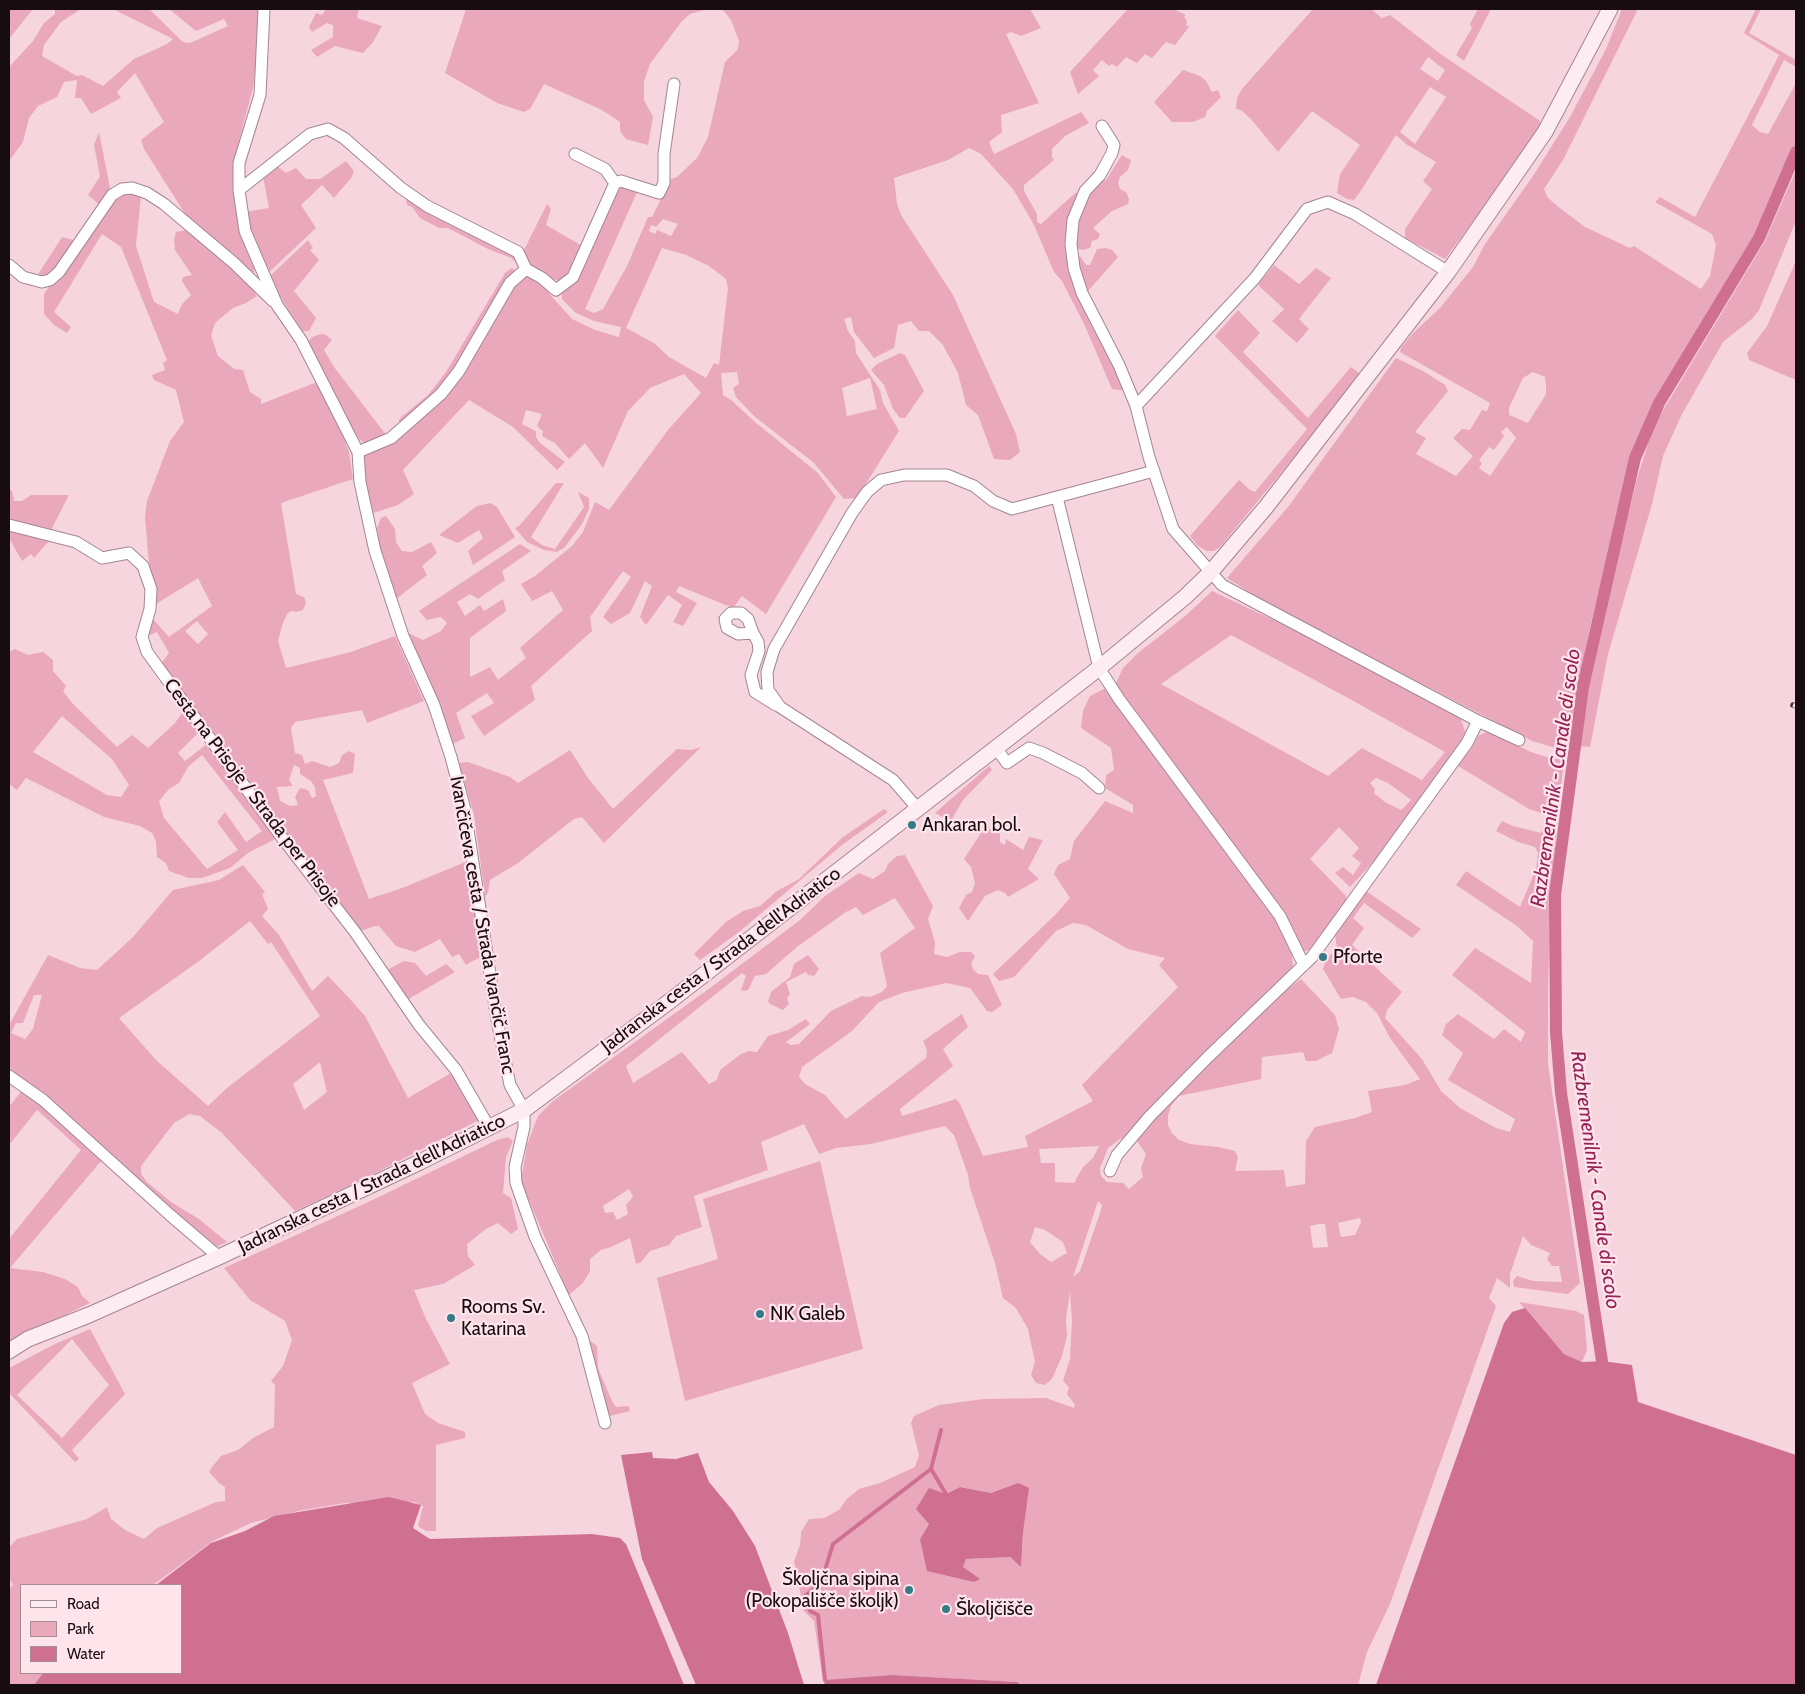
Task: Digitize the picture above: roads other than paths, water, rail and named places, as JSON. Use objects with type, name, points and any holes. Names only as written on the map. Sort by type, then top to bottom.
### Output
[{"type":"main road","name":"Jadranska cesta / Strada dell'Adriatico","points":[[9,1351],[28,1339],[89,1315],[219,1256],[490,1129],[524,1110],[670,1001],[1100,668],[1184,598],[1210,573],[1272,500],[1448,272],[1545,132],[1610,9]]},
{"type":"street","name":"Ivančičeva cesta / Strada Ivančič Franc","points":[[264,9],[260,95],[239,163],[239,190],[245,231],[277,305],[301,340],[358,452],[360,482],[375,551],[403,636],[434,705],[465,810],[508,1076],[510,1085],[524,1110]]},
{"type":"street","points":[[239,190],[310,134],[328,129],[344,138],[401,188],[427,206],[518,252],[526,269],[542,278],[556,290],[574,276],[588,248],[615,183],[621,181],[659,192],[664,183],[664,154],[674,84]]},
{"type":"street","points":[[1102,126],[1114,145],[1112,153],[1100,175],[1085,191],[1073,220],[1071,244],[1074,268],[1082,293],[1120,365],[1136,406],[1173,529],[1222,585],[1478,721],[1519,740]]},
{"type":"street","points":[[575,154],[606,169],[615,183]]},
{"type":"street","name":"Ivančičeva cesta / Strada Ivančič Franc","points":[[9,265],[23,277],[42,282],[50,280],[60,272],[112,195],[122,189],[132,188],[147,192],[164,204],[234,263],[277,305]]},
{"type":"street","points":[[1136,406],[1255,278],[1307,210],[1328,202],[1355,214],[1448,272]]},
{"type":"street","points":[[358,452],[391,438],[441,394],[459,371],[510,283],[526,269]]},
{"type":"street","points":[[780,708],[768,690],[767,672],[774,649],[852,513],[868,492],[881,480],[904,475],[947,474],[974,486],[993,501],[1012,509],[1154,471]]},
{"type":"street","points":[[1057,497],[1100,668],[1119,699],[1280,916],[1304,965]]},
{"type":"street","name":"Cesta na Prisoje / Strada per Prisoje","points":[[9,525],[76,542],[102,558],[129,553],[143,566],[151,589],[150,609],[142,637],[147,652],[284,839],[355,932],[419,1025],[456,1070],[490,1129]]},
{"type":"street","points":[[753,633],[758,642],[759,651],[751,675],[754,692],[893,780],[918,809]]},
{"type":"street","points":[[1110,1171],[1118,1155],[1150,1116],[1208,1057],[1304,965],[1405,830],[1467,743],[1478,721]]},
{"type":"street","points":[[996,748],[1008,763],[1029,748],[1043,753],[1082,773],[1099,788]]},
{"type":"street","name":"Jadranska cesta / Strada dell'Adriatico","points":[[9,1076],[43,1100],[170,1215],[219,1256]]},
{"type":"street","name":"Jadranska cesta / Strada dell'Adriatico","points":[[524,1110],[525,1118],[516,1167],[516,1184],[535,1237],[579,1329],[604,1423]]},
{"type":"water","points":[[1525,1308],[1564,1354],[1582,1362],[1602,1361],[1632,1365],[1638,1402],[1796,1455],[1796,1685],[1376,1685],[1504,1323],[1512,1312]]},
{"type":"water","points":[[652,1452],[653,1458],[676,1459],[698,1453],[709,1482],[733,1511],[755,1546],[788,1633],[804,1685],[696,1685],[642,1559],[621,1455]]},
{"type":"water","points":[[1018,1483],[1029,1488],[1023,1532],[1021,1567],[1010,1557],[966,1559],[963,1567],[980,1579],[974,1582],[927,1571],[920,1539],[929,1524],[916,1509],[929,1488],[946,1494],[960,1487],[991,1493]]},
{"type":"water","points":[[389,1497],[421,1505],[413,1528],[430,1539],[592,1534],[620,1538],[626,1544],[684,1685],[34,1685],[42,1674],[182,1674],[182,1584],[157,1584],[211,1543],[245,1531],[274,1516]]},
{"type":"water","points":[[892,1675],[1017,1682],[1021,1685],[824,1685],[825,1680]]},
{"type":"waterway","name":"Razbremenilnik - Canale di scolo","points":[[1602,1361],[1561,1093],[1556,1032],[1555,895],[1583,687],[1635,458],[1659,403],[1759,238],[1796,152]]},
{"type":"waterway","points":[[825,1680],[818,1615],[810,1611],[806,1595],[821,1583],[833,1544],[931,1469],[941,1430]]},
{"type":"waterway","points":[[931,1469],[946,1494]]},
{"type":"place","name":"Ankaran bol.","points":[[912,825]]},
{"type":"place","name":"Pforte","points":[[1323,957]]},
{"type":"place","name":"NK Galeb","points":[[760,1314]]},
{"type":"place","name":"Rooms Sv. Katarina","points":[[451,1318]]},
{"type":"place","name":"Školjčna sipina (Pokopališče školjk)","points":[[909,1590]]},
{"type":"place","name":"Školjčišče","points":[[946,1609]]}]
